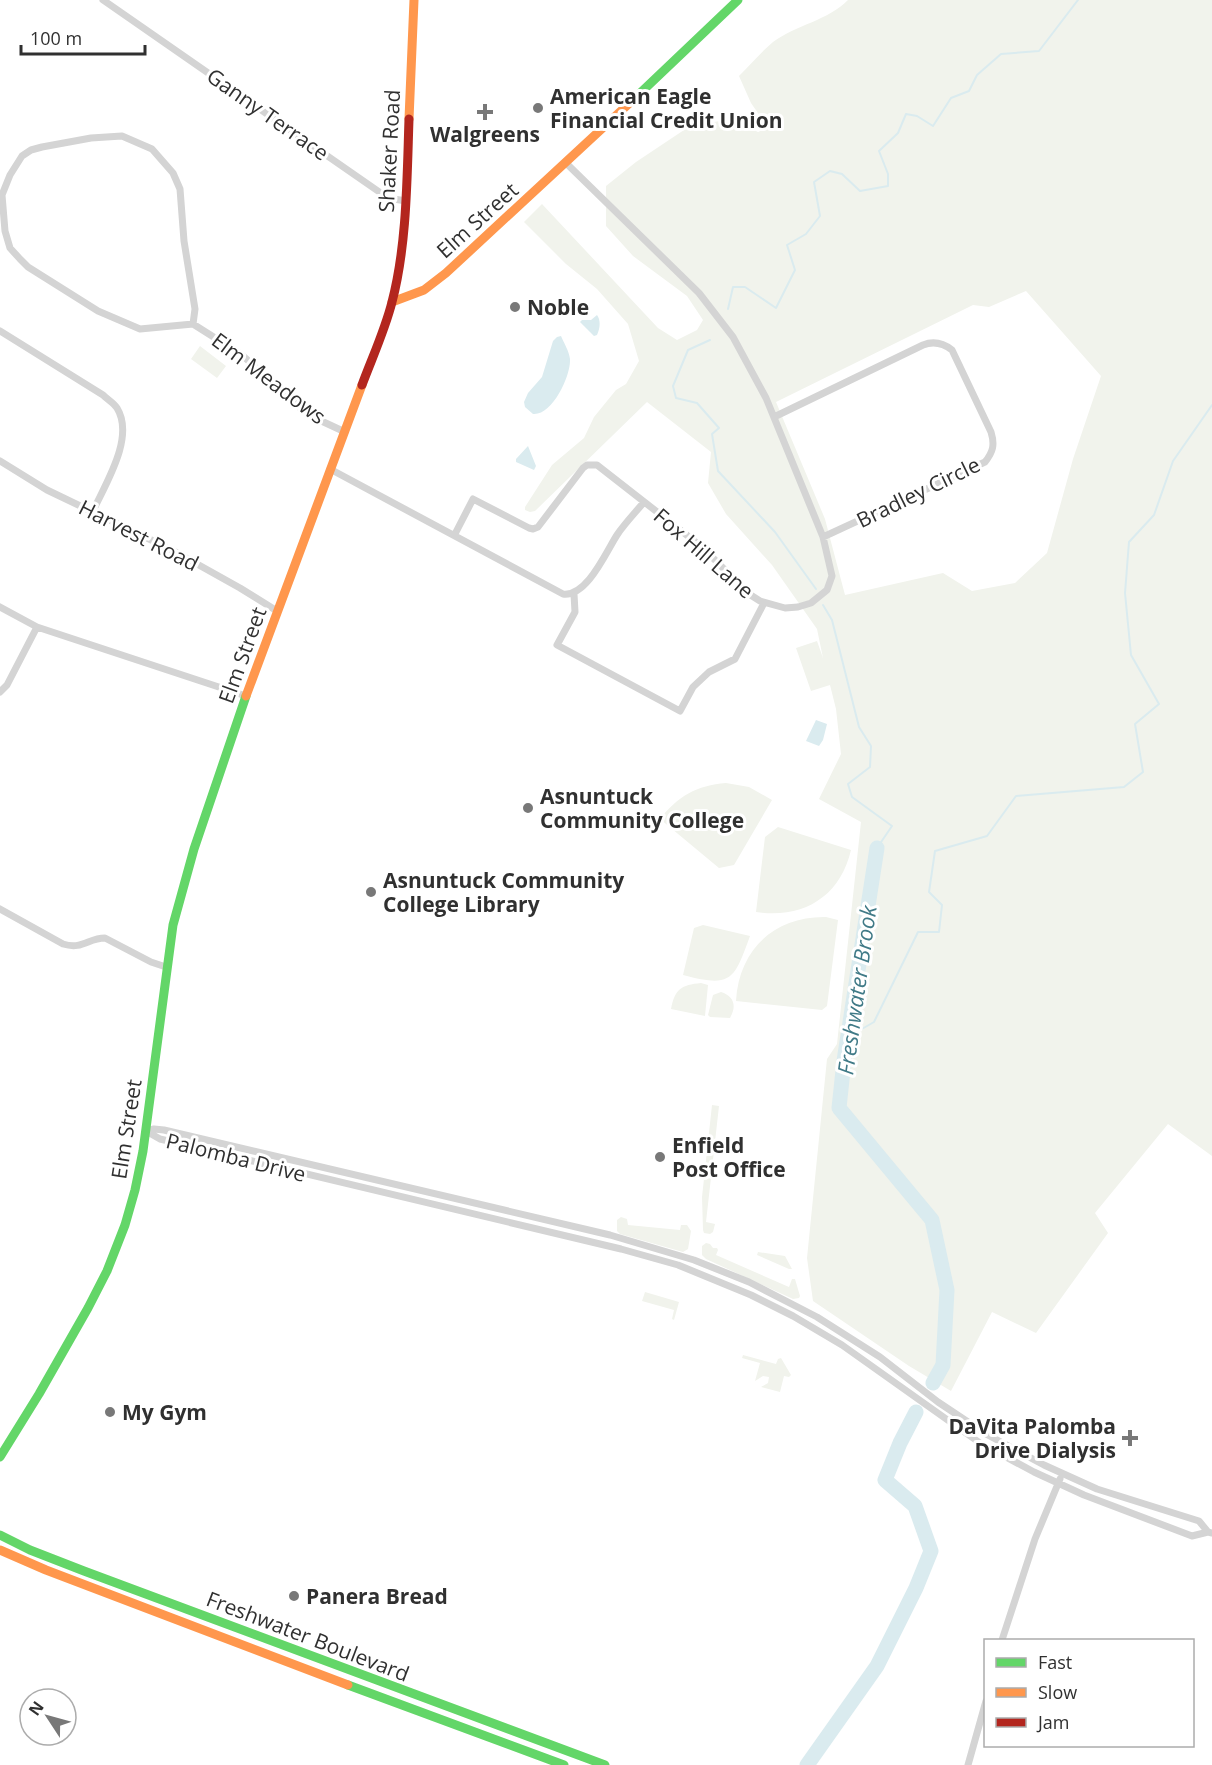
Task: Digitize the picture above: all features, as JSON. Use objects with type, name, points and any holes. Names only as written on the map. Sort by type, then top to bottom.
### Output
[{"type":"street","name":"Ganny Terrace","points":[[103,0],[388,198],[406,201]]},
{"type":"street","name":"Shaker Road","points":[[392,302],[406,201],[414,0]]},
{"type":"street","name":"Elm Street","points":[[0,1457],[88,1308],[107,1271],[120,1237],[139,1173],[173,925],[195,844],[246,696],[392,302],[424,290],[446,273],[738,0]]},
{"type":"street","name":"Elm Meadows","points":[[193,324],[195,309],[184,241],[180,189],[173,173],[152,149],[122,136],[101,137],[42,147],[22,156],[10,175],[2,195],[5,231],[10,248],[28,267],[98,311],[140,329],[193,324],[242,355],[315,418],[345,432]]},
{"type":"street","points":[[566,163],[699,293],[733,337],[766,398],[823,537]]},
{"type":"street","points":[[0,331],[117,406],[122,421],[123,439],[119,455],[93,511]]},
{"type":"street","name":"Bradley Circle","points":[[774,417],[923,345],[935,343],[945,344],[952,350],[991,432],[994,444],[992,454],[985,462],[823,537]]},
{"type":"street","name":"Harvest Road","points":[[0,461],[47,490],[172,550],[277,611]]},
{"type":"street","name":"Fox Hill Lane","points":[[455,534],[473,499],[534,529],[538,527],[583,468],[587,465],[597,465],[702,548],[749,594],[764,603],[786,609],[810,603],[827,590],[832,576],[823,537]]},
{"type":"street","points":[[330,469],[455,534],[563,594],[574,594]]},
{"type":"street","name":"Fox Hill Lane","points":[[644,502],[618,533],[590,578],[574,594],[575,612],[557,645],[680,711],[693,687],[709,672],[735,659],[764,603]]},
{"type":"street","points":[[0,607],[37,627],[246,696]]},
{"type":"street","points":[[0,692],[7,685],[37,627]]},
{"type":"street","points":[[0,909],[63,944],[72,947],[84,945],[98,938],[105,938],[151,962],[166,967]]},
{"type":"street","name":"Palomba Drive","points":[[146,1131],[164,1130],[610,1235],[694,1260],[749,1282],[842,1332],[986,1434],[1044,1466],[1097,1489],[1199,1521],[1210,1532]]},
{"type":"street","name":"Palomba Drive","points":[[146,1131],[160,1139],[621,1249],[691,1271],[751,1295],[803,1322],[842,1345],[980,1443],[1034,1473],[1192,1536],[1210,1532]]},
{"type":"street","points":[[523,1215],[528,1228]]},
{"type":"street","points":[[691,1271],[694,1260]]},
{"type":"street","points":[[803,1322],[808,1312]]},
{"type":"street","points":[[956,1426],[963,1418]]},
{"type":"street","points":[[1003,1639],[1035,1539],[1063,1473]]},
{"type":"street","name":"Freshwater Boulevard","points":[[0,1535],[55,1560],[583,1761],[605,1765]]},
{"type":"street","name":"Freshwater Boulevard","points":[[0,1550],[350,1686],[564,1765]]},
{"type":"street","points":[[350,1686],[356,1673]]},
{"type":"street","points":[[968,1765],[984,1708]]},
{"type":"shaded area","points":[[848,0],[1212,0],[1212,1156],[1168,1124],[1095,1213],[1108,1233],[1036,1333],[992,1312],[951,1391],[909,1366],[813,1301],[807,1258],[827,1059],[837,1044],[861,822],[819,799],[841,754],[836,709],[830,685],[811,691],[796,648],[817,641],[823,658],[817,629],[772,565],[726,514],[708,483],[711,452],[647,402],[535,511],[525,510],[552,465],[584,438],[594,417],[616,390],[626,384],[639,361],[628,324],[597,289],[566,264],[524,222],[542,204],[658,328],[677,340],[697,330],[703,320],[687,296],[633,256],[606,226],[606,186],[636,162],[690,126],[732,119],[758,132],[768,128],[751,103],[739,76],[773,42],[840,7]],"holes":[[[1026,291],[1101,376],[1073,459],[1047,553],[1015,583],[972,591],[943,573],[845,595],[825,519],[776,402],[973,305],[989,307]]]},
{"type":"shaded area","points":[[597,315],[599,327],[597,335],[594,336],[580,322],[591,320]]},
{"type":"shaded area","points":[[561,336],[570,359],[564,384],[547,409],[533,414],[525,407],[524,402],[528,393],[542,377],[553,341]]},
{"type":"shaded area","points":[[200,346],[226,366],[217,378],[191,359]]},
{"type":"shaded area","points":[[528,446],[536,466],[534,470],[516,462]]},
{"type":"shaded area","points":[[816,720],[827,724],[819,746],[806,741]]},
{"type":"shaded area","points":[[726,783],[749,787],[772,800],[734,865],[719,868],[660,819],[673,804],[697,789]]},
{"type":"shaded area","points":[[778,827],[851,850],[838,880],[817,901],[789,912],[756,912],[765,837]]},
{"type":"shaded area","points":[[826,917],[838,920],[827,1006],[822,1010],[736,1001],[744,966],[752,951],[763,939],[776,929],[791,922]]},
{"type":"shaded area","points":[[703,925],[750,936],[735,971],[722,980],[712,981],[683,975],[694,928]]},
{"type":"shaded area","points":[[701,983],[708,985],[705,1016],[671,1009],[680,989]]},
{"type":"shaded area","points":[[721,992],[729,996],[733,1002],[730,1018],[708,1015],[713,995]]},
{"type":"shaded area","points":[[712,1105],[719,1106],[706,1222],[715,1224],[710,1234],[704,1233],[703,1230],[702,1197]]},
{"type":"shaded area","points":[[621,1217],[627,1219],[628,1225],[680,1230],[681,1225],[687,1225],[691,1231],[688,1249],[683,1252],[620,1234],[617,1231],[617,1220]]},
{"type":"shaded area","points":[[706,1243],[717,1248],[716,1255],[789,1287],[792,1279],[795,1279],[799,1298],[793,1299],[706,1259],[702,1255],[702,1246]]},
{"type":"shaded area","points":[[758,1252],[785,1256],[792,1269],[757,1255]]},
{"type":"shaded area","points":[[645,1292],[679,1302],[674,1320],[672,1319],[674,1310],[642,1301]]},
{"type":"shaded area","points":[[743,1355],[776,1364],[781,1358],[791,1375],[784,1376],[780,1392],[761,1387],[768,1383],[769,1377],[763,1376],[755,1381],[760,1363],[742,1358]]},
{"type":"waterway","name":"Freshwater Brook","points":[[728,309],[733,287],[745,287],[776,308],[795,270],[787,245],[806,234],[820,216],[814,182],[830,171],[842,174],[860,191],[888,186],[888,174],[879,151],[898,133],[906,114],[917,116],[933,126],[951,98],[969,91],[977,75],[1001,54],[1039,51],[1078,0]]},
{"type":"waterway","name":"Freshwater Brook","points":[[710,340],[688,350],[673,386],[676,398],[697,403],[719,428],[712,434],[718,471],[775,532],[816,589]]},
{"type":"waterway","points":[[848,1037],[874,1022],[918,932],[939,932],[942,905],[929,892],[935,851],[987,836],[1016,796],[1124,787],[1143,772],[1135,724],[1159,704],[1131,655],[1125,593],[1129,542],[1154,515],[1173,461],[1212,405]]},
{"type":"waterway","name":"Freshwater Brook","points":[[823,605],[832,620],[859,727],[871,746],[870,767],[848,784],[852,797],[892,826],[877,848]]},
{"type":"waterway","name":"Freshwater Brook","points":[[877,848],[844,1061],[839,1108],[932,1220],[947,1290],[943,1365],[933,1383]]},
{"type":"waterway","name":"Freshwater Brook","points":[[807,1765],[877,1666],[916,1588],[931,1551],[915,1506],[885,1480],[916,1412]]},
{"type":"traffic: fast","points":[[635,98],[738,0]]},
{"type":"traffic: fast","points":[[0,1457],[88,1308],[107,1271],[125,1225],[143,1151],[173,925],[194,849],[246,696]]},
{"type":"traffic: fast","points":[[0,1535],[30,1550],[84,1571],[605,1765]]},
{"type":"traffic: fast","points":[[348,1685],[564,1765]]},
{"type":"traffic: slow","points":[[409,119],[414,0]]},
{"type":"traffic: slow","points":[[392,302],[424,290],[446,273],[635,98]]},
{"type":"traffic: slow","points":[[246,696],[362,385]]},
{"type":"traffic: slow","points":[[0,1550],[46,1570],[348,1685]]},
{"type":"traffic: jam","points":[[362,385],[386,323],[401,258],[409,119]]},
{"type":"place","name":"American Eagle Financial Credit Union","points":[[538,108]]},
{"type":"place","name":"Walgreens","points":[[485,112]]},
{"type":"place","name":"Noble","points":[[515,307]]},
{"type":"place","name":"Asnuntuck Community College","points":[[528,808]]},
{"type":"place","name":"Asnuntuck Community College Library","points":[[371,892]]},
{"type":"place","name":"Enfield Post Office","points":[[660,1157]]},
{"type":"place","name":"My Gym","points":[[110,1412]]},
{"type":"place","name":"DaVita Palomba Drive Dialysis","points":[[1130,1438]]},
{"type":"place","name":"Panera Bread","points":[[294,1596]]}]
